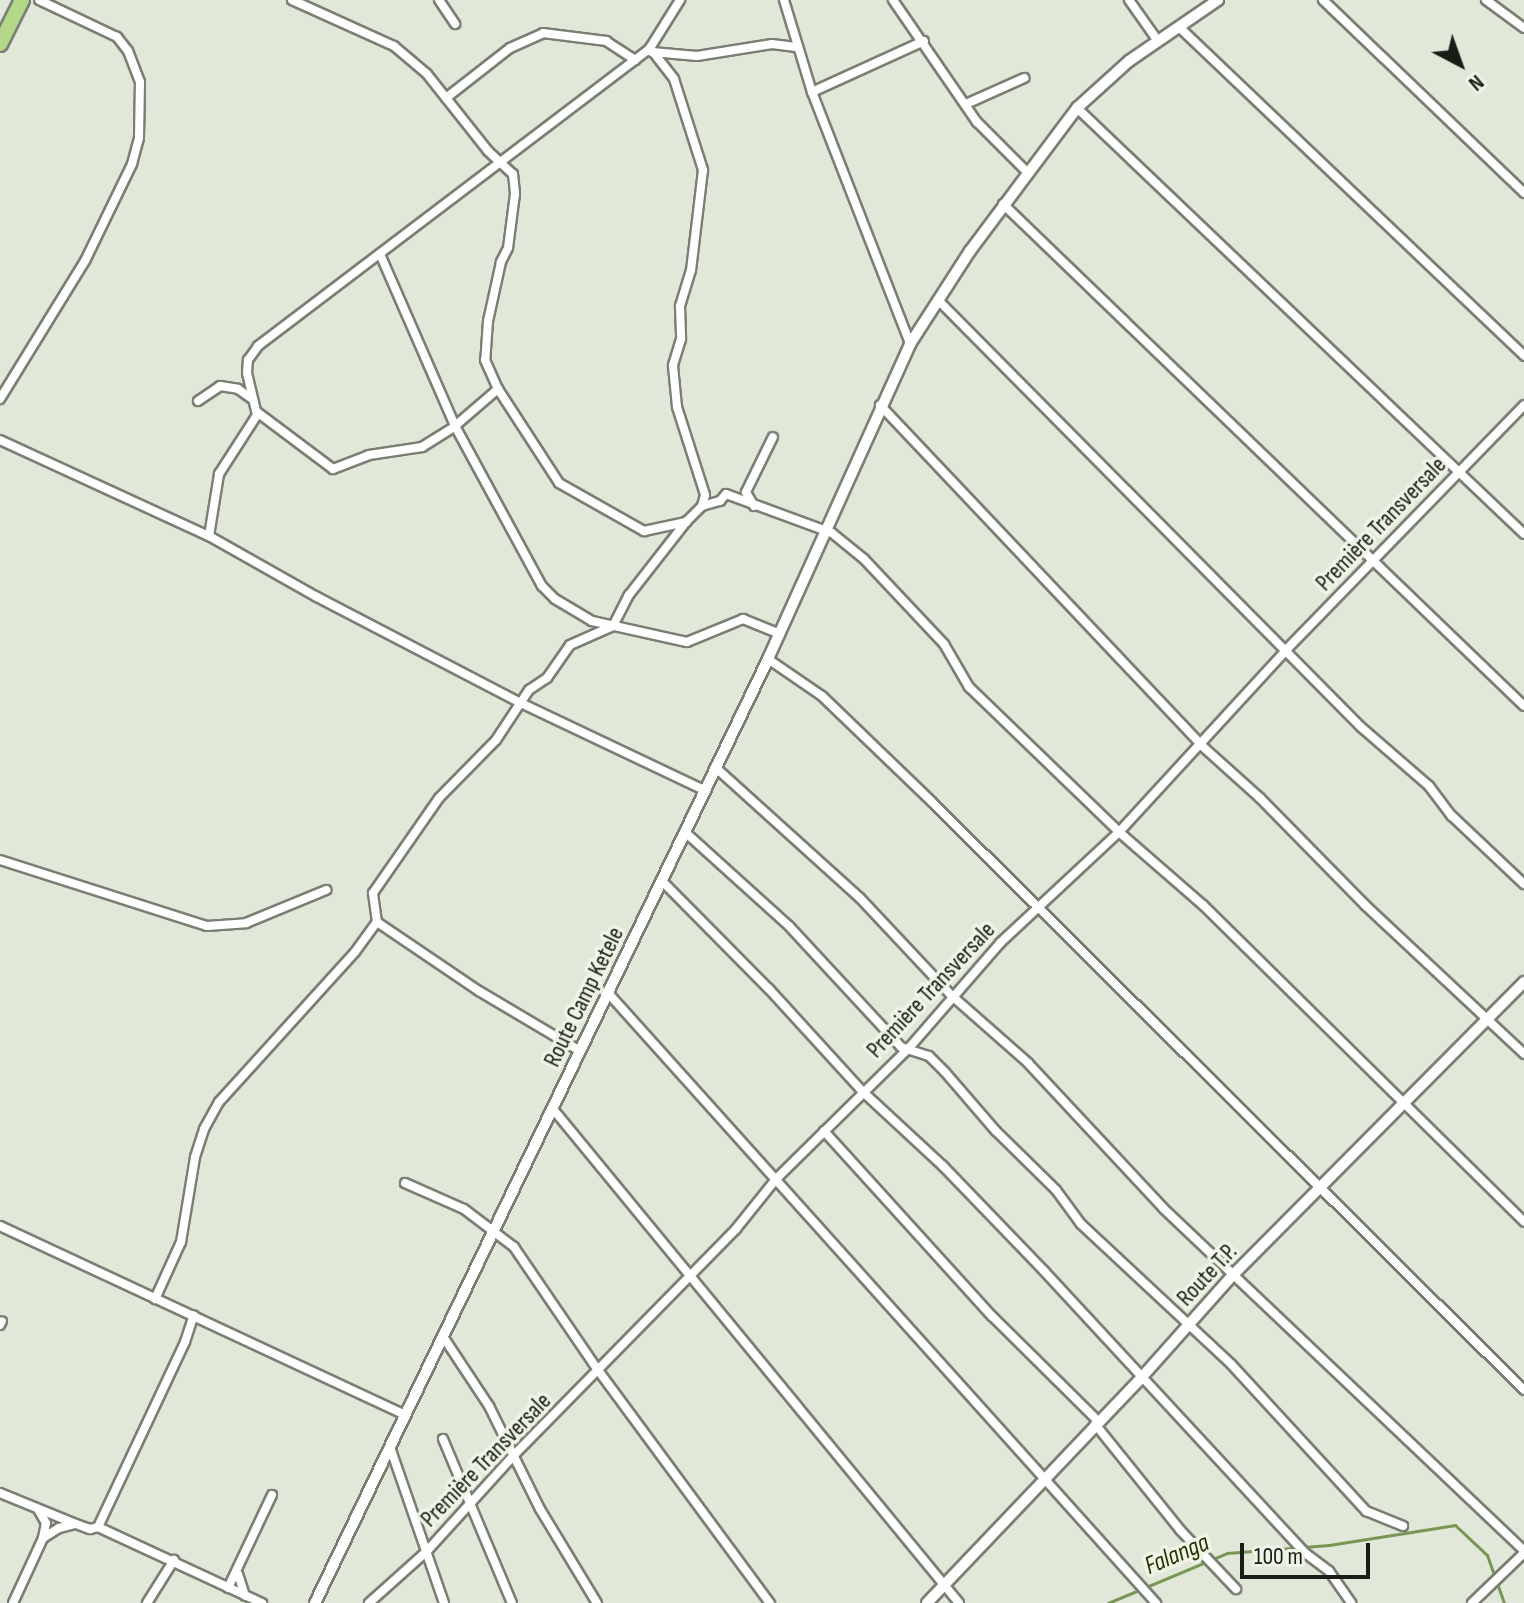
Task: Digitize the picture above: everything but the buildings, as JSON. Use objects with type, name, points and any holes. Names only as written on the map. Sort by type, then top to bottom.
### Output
[{"type":"highway","points":[[1,41],[22,0]]},
{"type":"street","points":[[0,399],[85,261],[132,164],[139,138],[140,82],[128,51],[117,37],[39,0]]},
{"type":"street","points":[[292,0],[394,46],[427,74],[488,151],[503,161],[513,174],[515,194],[508,248],[501,262],[484,353],[498,389],[566,490],[644,531],[686,522]]},
{"type":"street","points":[[439,0],[455,24]]},
{"type":"street","points":[[498,389],[455,426],[422,447],[369,455],[333,469],[257,412],[251,398],[248,360],[258,346],[651,50],[680,0]]},
{"type":"street","points":[[784,0],[812,92],[910,344]]},
{"type":"street","points":[[893,0],[993,141],[1028,173]]},
{"type":"street","points":[[1129,0],[1158,41]]},
{"type":"street","name":"Route Camp Ketele","points":[[315,1603],[780,634],[880,404],[910,344],[1003,204],[1077,108],[1158,41],[1218,0]]},
{"type":"street","points":[[1323,0],[1524,193]]},
{"type":"street","points":[[1486,0],[1524,28]]},
{"type":"street","points":[[1179,27],[1524,356]]},
{"type":"street","points":[[446,98],[510,48],[543,33],[606,41],[635,60]]},
{"type":"street","points":[[812,92],[924,41]]},
{"type":"street","points":[[651,50],[697,56],[772,44],[798,47]]},
{"type":"street","points":[[651,50],[674,79],[703,170],[691,270],[680,306],[681,339],[673,366],[677,407],[705,495],[702,506]]},
{"type":"street","points":[[966,104],[1024,78]]},
{"type":"street","points":[[1077,108],[1524,534]]},
{"type":"street","points":[[1003,204],[1524,706]]},
{"type":"street","points":[[380,254],[455,426],[542,586],[571,611],[613,626],[691,642],[747,619],[780,634]]},
{"type":"street","points":[[938,300],[1361,727],[1429,786],[1452,816],[1524,884]]},
{"type":"street","points":[[198,401],[220,386],[238,389],[251,398]]},
{"type":"street","points":[[880,404],[1201,745],[1524,1054]]},
{"type":"street","name":"Première Transversale","points":[[372,1602],[427,1551],[514,1455],[736,1229],[776,1179],[908,1049],[951,995],[1038,906],[1119,832],[1287,649],[1524,405]]},
{"type":"street","points":[[209,536],[219,474],[254,424],[257,412]]},
{"type":"street","points":[[754,506],[746,492],[773,437]]},
{"type":"street","points":[[0,440],[209,536],[317,597],[521,703],[704,790]]},
{"type":"street","points":[[155,1299],[181,1242],[204,1129],[219,1102],[355,952],[377,922],[373,893],[439,798],[496,740],[529,690],[547,678],[570,645],[613,626],[629,595],[686,522],[702,506],[720,501],[726,494],[824,530],[864,559],[944,644],[969,687],[1119,832],[1203,905],[1524,1222]]},
{"type":"street","points":[[768,659],[822,696],[1038,906],[1524,1390]]},
{"type":"street","points":[[715,767],[860,898],[951,995],[1028,1063],[1163,1208],[1524,1552],[1472,1603]]},
{"type":"street","points":[[685,832],[749,887],[843,981],[901,1047],[929,1056],[996,1131],[1056,1190],[1081,1224],[1231,1364],[1366,1511],[1403,1526]]},
{"type":"street","points":[[0,860],[207,926],[246,923],[326,890]]},
{"type":"street","points":[[661,880],[769,989],[862,1091],[943,1166],[1305,1553],[1329,1571],[1351,1603]]},
{"type":"street","points":[[377,922],[479,991],[580,1051]]},
{"type":"street","name":"Route T.P.","points":[[927,1603],[1142,1377],[1233,1275],[1524,982]]},
{"type":"street","points":[[609,994],[1153,1600]]},
{"type":"street","points":[[553,1109],[959,1603]]},
{"type":"street","points":[[824,1131],[992,1316],[1097,1423],[1181,1531],[1236,1589]]},
{"type":"street","points":[[405,1183],[464,1209],[514,1247],[598,1370],[770,1603]]},
{"type":"street","points":[[0,1226],[405,1415]]},
{"type":"street","points":[[98,1527],[185,1342],[194,1315]]},
{"type":"street","points":[[444,1338],[489,1406],[540,1509],[597,1603]]},
{"type":"street","points":[[443,1439],[469,1507],[512,1603]]},
{"type":"street","points":[[390,1447],[444,1603]]},
{"type":"street","points":[[0,1493],[90,1529],[98,1527],[262,1603]]},
{"type":"street","points":[[228,1588],[238,1574],[272,1495]]},
{"type":"street","points":[[13,1603],[43,1538],[46,1523],[38,1510]]},
{"type":"street","points":[[43,1538],[59,1528],[76,1524]]},
{"type":"street","points":[[147,1603],[174,1560]]},
{"type":"street","points":[[238,1574],[245,1596]]},
{"type":"waterway","name":"Falanga","points":[[1108,1603],[1227,1553],[1329,1545],[1455,1525],[1487,1555],[1504,1603]]}]
